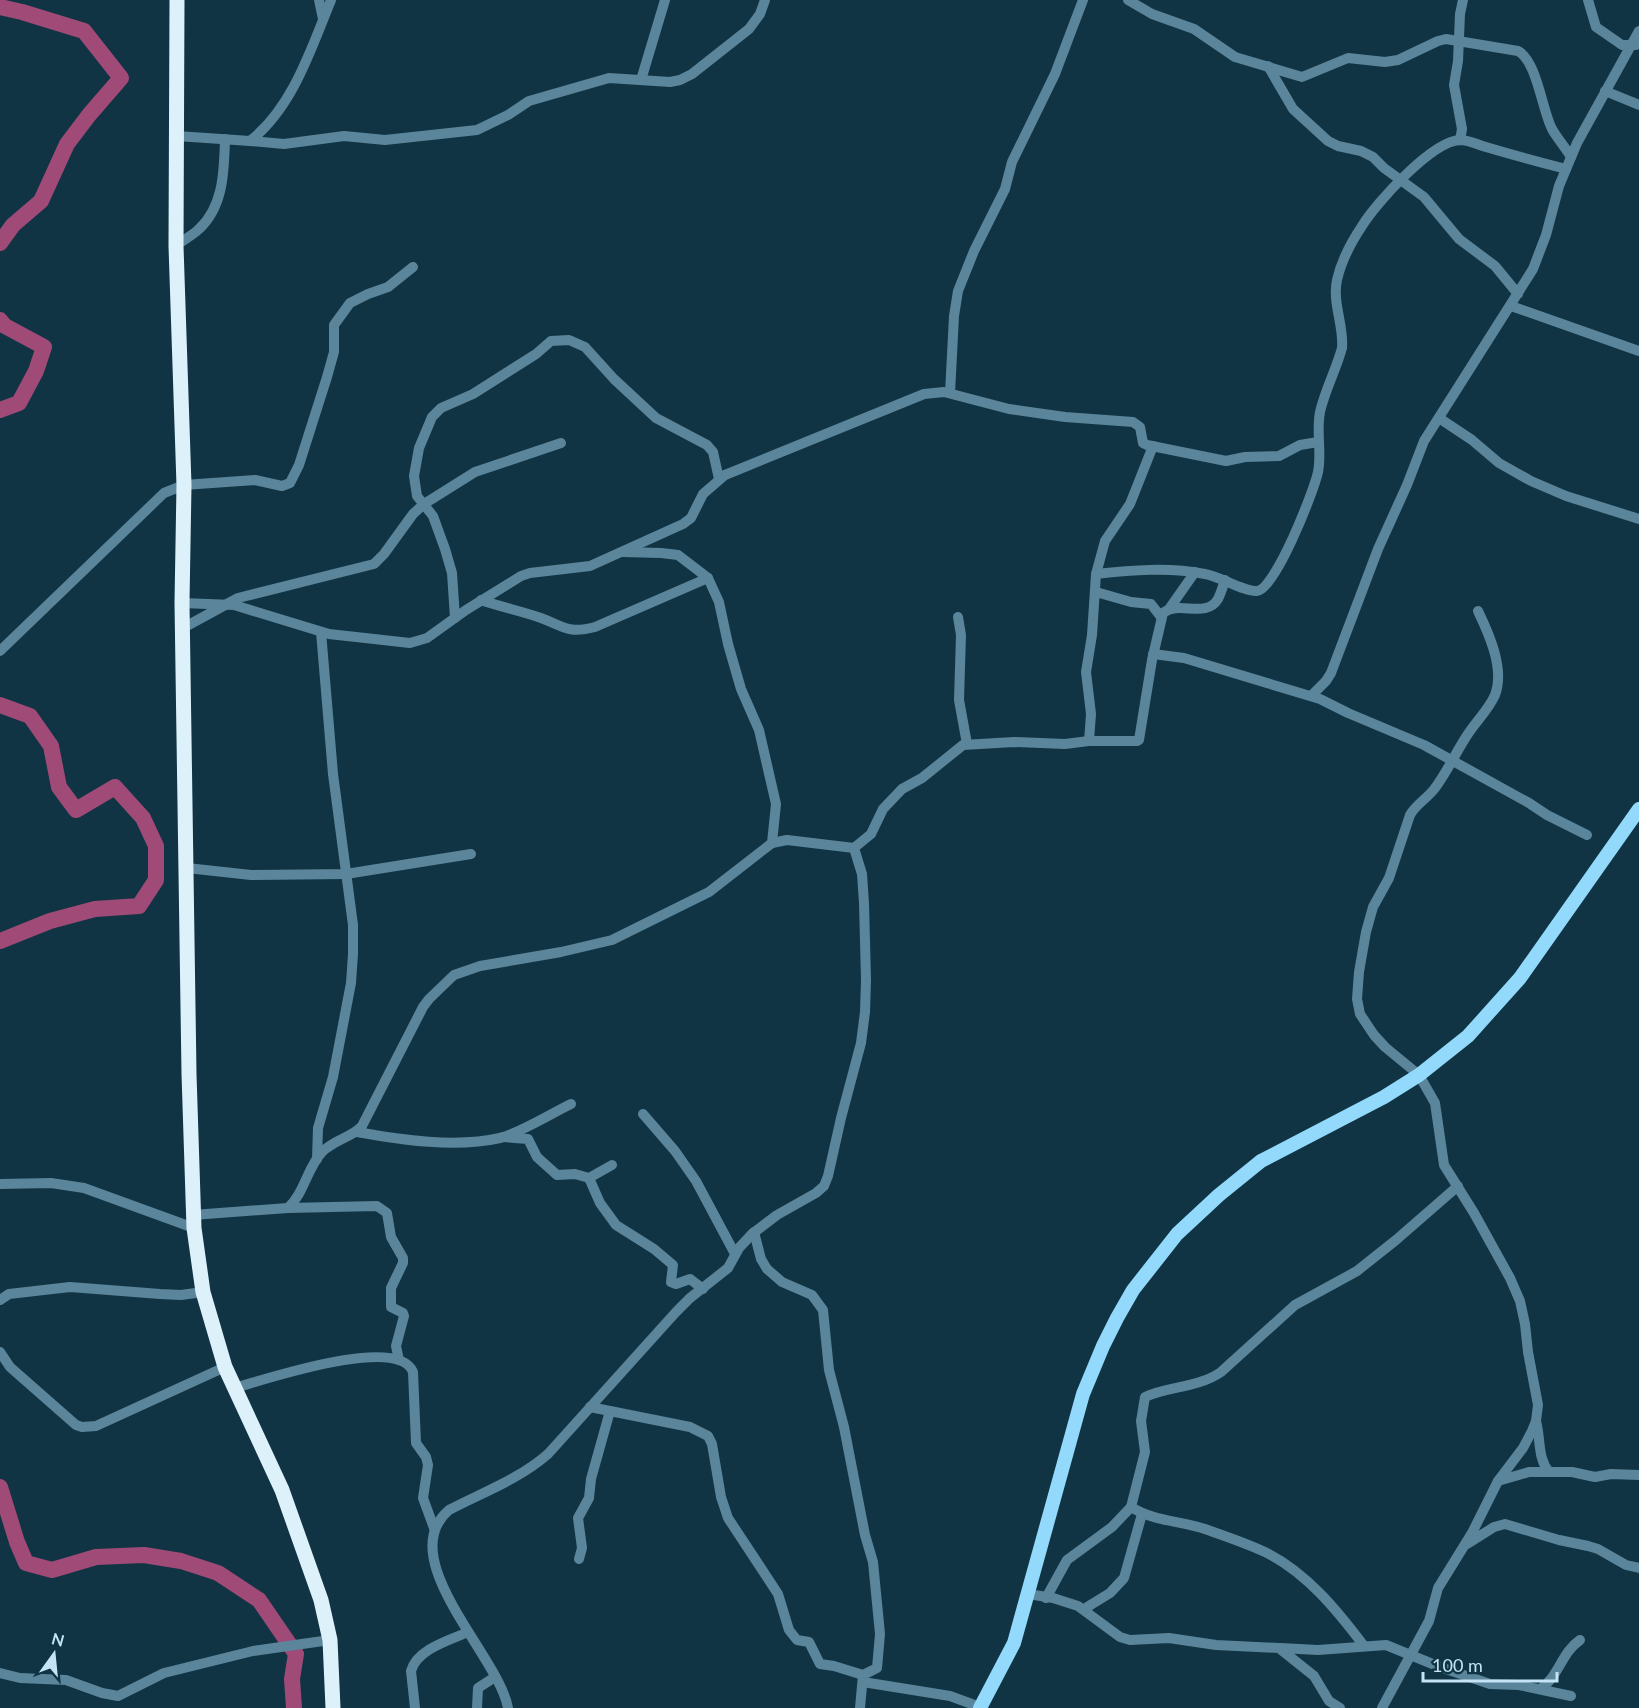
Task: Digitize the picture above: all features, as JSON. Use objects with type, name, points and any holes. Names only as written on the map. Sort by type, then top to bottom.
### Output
[{"type":"highway","points":[[177,0],[176,246],[184,485],[182,603],[193,1222],[203,1292],[225,1367],[282,1490],[321,1600],[330,1640],[333,1708]]},
{"type":"main road","points":[[980,1708],[1014,1643],[1083,1394],[1103,1346],[1133,1290],[1177,1234],[1246,1172],[1261,1161],[1373,1103],[1419,1075],[1468,1036],[1520,978],[1639,809]]},
{"type":"street","points":[[319,0],[323,19]]},
{"type":"street","points":[[250,141],[264,127],[293,87],[331,0]]},
{"type":"street","points":[[641,80],[665,0]]},
{"type":"street","points":[[177,136],[284,144],[344,136],[385,140],[477,130],[508,115],[529,101],[609,78],[670,82],[680,80],[692,74],[749,29],[760,14],[765,0]]},
{"type":"street","points":[[950,393],[954,316],[958,291],[974,251],[1005,189],[1012,162],[1055,74],[1083,0]]},
{"type":"street","points":[[1128,0],[1152,14],[1194,29],[1227,54],[1302,77],[1348,58],[1385,62],[1398,60],[1438,41],[1457,40],[1513,50],[1524,54],[1537,82],[1552,130],[1571,156]]},
{"type":"street","points":[[1460,140],[1462,129],[1454,85],[1463,0]]},
{"type":"street","points":[[1588,0],[1596,27],[1614,40],[1635,46]]},
{"type":"street","points":[[1312,695],[1321,688],[1331,674],[1378,549],[1424,441],[1511,306],[1538,258],[1559,186],[1571,156],[1605,91],[1635,46],[1639,31]]},
{"type":"street","points":[[1268,66],[1293,109],[1328,141],[1373,157],[1402,180],[1428,202],[1459,239],[1495,266],[1518,294]]},
{"type":"street","points":[[1605,91],[1639,105]]},
{"type":"street","points":[[176,246],[199,230],[214,207],[223,181],[225,139]]},
{"type":"street","points":[[1096,574],[1132,570],[1195,572],[1215,576],[1258,591],[1270,583],[1314,487],[1318,469],[1320,412],[1342,348],[1343,338],[1336,310],[1336,291],[1340,268],[1362,226],[1426,156],[1460,140],[1566,169]]},
{"type":"street","points":[[0,651],[164,493],[184,485],[255,480],[282,486],[290,483],[299,465],[334,352],[334,325],[350,303],[388,287],[413,267]]},
{"type":"street","points":[[1511,306],[1639,351]]},
{"type":"street","points":[[455,618],[452,573],[433,516],[417,496],[415,489],[415,464],[419,448],[436,412],[449,403],[473,394],[556,340],[569,340],[585,347],[614,379],[656,418],[707,445],[713,452],[719,479]]},
{"type":"street","points":[[182,603],[226,604],[321,632],[375,641],[410,643],[428,638],[481,600],[514,580],[530,573],[590,566],[688,521],[703,494],[725,475],[935,391],[1009,409],[1065,417],[1133,422],[1140,428],[1143,443],[1226,461],[1245,457],[1279,456],[1300,445],[1318,441]]},
{"type":"street","points":[[1439,418],[1472,440],[1499,463],[1531,481],[1639,519]]},
{"type":"street","points":[[183,628],[238,598],[374,564],[413,514],[424,504],[476,472],[561,443]]},
{"type":"street","points":[[1089,741],[1091,714],[1086,672],[1092,635],[1096,574],[1105,541],[1130,504],[1153,446]]},
{"type":"street","points":[[620,551],[678,555],[708,578],[719,603],[741,689],[759,730],[776,804],[772,843]]},
{"type":"street","points":[[357,1132],[387,1081],[423,1007],[454,975],[480,966],[561,952],[612,940],[709,892],[772,843],[787,840],[854,848],[871,834],[883,809],[902,789],[922,778],[960,747],[968,744],[1014,742],[1065,744],[1089,741],[1136,742],[1139,740],[1153,654],[1165,613],[1195,572]]},
{"type":"street","points":[[481,600],[541,618],[566,629],[584,630],[708,578]]},
{"type":"street","points":[[1096,592],[1131,602],[1151,604],[1165,613],[1209,607],[1217,600],[1225,580]]},
{"type":"street","points":[[1479,611],[1495,653],[1497,687],[1479,722],[1468,733],[1432,792],[1410,815],[1389,878],[1373,907],[1359,972],[1357,999],[1360,1014],[1374,1035],[1419,1075],[1435,1103],[1444,1165],[1510,1278],[1520,1301],[1537,1392],[1536,1421],[1540,1437],[1541,1458],[1549,1473]]},
{"type":"street","points":[[958,616],[961,635],[959,700],[968,744]]},
{"type":"street","points":[[288,1208],[303,1190],[316,1159],[318,1128],[333,1077],[351,982],[353,925],[333,774],[321,632]]},
{"type":"street","points":[[1153,654],[1173,655],[1312,695],[1424,745],[1547,815],[1587,835]]},
{"type":"street","points":[[508,1708],[495,1677],[468,1632],[435,1568],[431,1541],[434,1528],[440,1517],[448,1510],[498,1487],[531,1468],[548,1454],[676,1312],[728,1268],[735,1254],[754,1232],[824,1186],[861,1043],[865,1012],[863,884],[854,848]]},
{"type":"street","points":[[187,868],[251,875],[346,874],[471,854]]},
{"type":"street","points":[[502,1137],[572,1104]]},
{"type":"street","points":[[643,1114],[675,1151],[696,1181],[735,1254]]},
{"type":"street","points":[[316,1159],[335,1140],[357,1132],[403,1139],[460,1142],[502,1137],[528,1139],[537,1157],[559,1176],[575,1173],[590,1178],[612,1165]]},
{"type":"street","points":[[590,1178],[600,1203],[616,1225],[673,1265],[671,1282],[676,1284],[690,1279],[703,1289]]},
{"type":"street","points":[[0,1185],[51,1183],[84,1188],[193,1222],[288,1208],[378,1206],[387,1213],[391,1237],[403,1258],[403,1263],[391,1288],[391,1307],[403,1313],[404,1316],[396,1346],[399,1360]]},
{"type":"street","points":[[1046,1598],[1067,1560],[1112,1527],[1131,1508],[1145,1452],[1141,1421],[1145,1397],[1215,1377],[1295,1305],[1357,1271],[1458,1186]]},
{"type":"street","points":[[754,1232],[758,1250],[767,1269],[782,1282],[812,1295],[823,1310],[829,1370],[844,1427],[865,1535],[873,1562],[880,1634],[877,1668],[863,1678],[860,1708]]},
{"type":"street","points":[[0,1300],[9,1294],[70,1287],[181,1295],[203,1292]]},
{"type":"street","points":[[0,1352],[10,1367],[48,1402],[82,1427],[96,1426],[225,1367]]},
{"type":"street","points":[[234,1388],[321,1364],[363,1358],[399,1360],[411,1366],[416,1443],[426,1457],[428,1465],[423,1498],[434,1528]]},
{"type":"street","points":[[590,1407],[690,1427],[708,1436],[712,1444],[721,1497],[728,1518],[778,1594],[789,1630],[798,1640],[809,1642],[820,1664],[834,1666],[863,1678],[950,1696],[980,1708]]},
{"type":"street","points":[[579,1559],[582,1548],[578,1518],[587,1503],[591,1479],[610,1411]]},
{"type":"street","points":[[1382,1708],[1429,1621],[1438,1588],[1498,1481],[1522,1448],[1536,1421]]},
{"type":"street","points":[[1498,1481],[1520,1473],[1572,1472],[1595,1477],[1611,1474],[1639,1475]]},
{"type":"street","points":[[1131,1508],[1142,1514],[1181,1522],[1264,1551],[1305,1580],[1329,1604],[1364,1646]]},
{"type":"street","points":[[1084,1609],[1110,1593],[1124,1578],[1142,1514]]},
{"type":"street","points":[[1463,1547],[1494,1527],[1505,1524],[1598,1549],[1626,1566],[1639,1568]]},
{"type":"street","points":[[1028,1594],[1053,1598],[1084,1609],[1120,1637],[1130,1640],[1169,1638],[1216,1645],[1318,1650],[1386,1646],[1495,1685],[1519,1684],[1571,1696]]},
{"type":"street","points":[[415,1708],[412,1666],[432,1648],[468,1632]]},
{"type":"street","points":[[0,1674],[20,1678],[66,1680],[102,1694],[118,1696],[164,1673],[253,1651],[330,1640]]},
{"type":"street","points":[[1540,1689],[1551,1682],[1568,1650],[1580,1640]]},
{"type":"street","points":[[1279,1648],[1314,1676],[1329,1701],[1340,1708]]},
{"type":"street","points":[[477,1708],[478,1688],[495,1677]]},
{"type":"waterway","points":[[0,7],[84,31],[121,78],[67,144],[41,201],[13,225],[0,243]]},
{"type":"waterway","points":[[0,320],[5,326],[44,347],[36,371],[19,403],[0,410]]},
{"type":"waterway","points":[[0,705],[30,716],[51,746],[59,787],[76,810],[115,787],[143,818],[156,846],[156,880],[139,906],[95,909],[50,921],[0,941]]},
{"type":"waterway","points":[[0,1487],[26,1563],[52,1570],[96,1557],[144,1555],[181,1561],[218,1573],[259,1600],[296,1654],[292,1679],[294,1708]]}]
